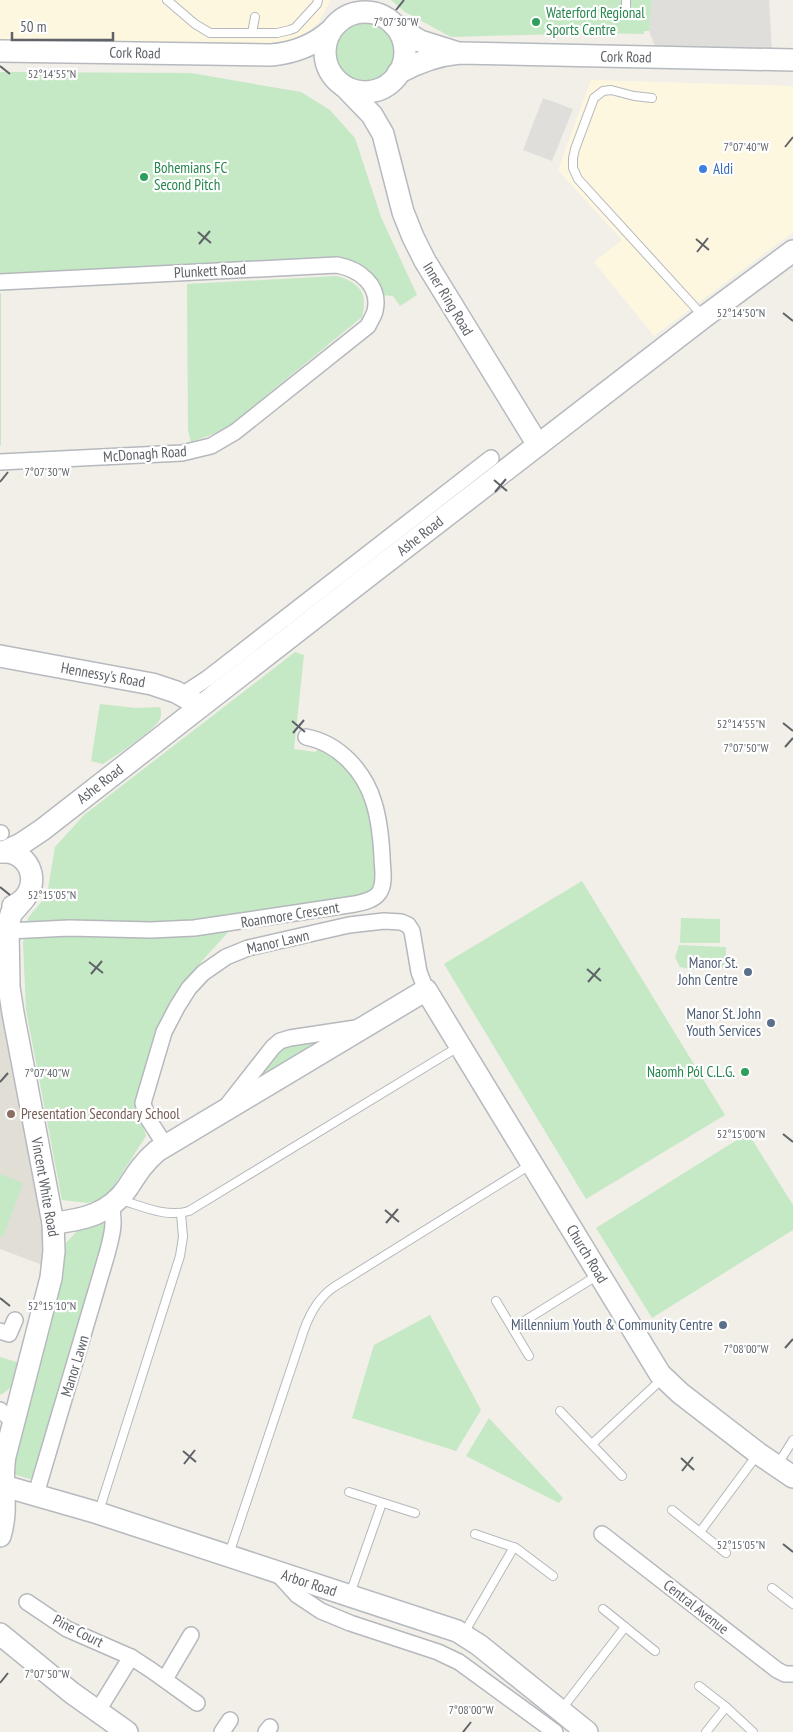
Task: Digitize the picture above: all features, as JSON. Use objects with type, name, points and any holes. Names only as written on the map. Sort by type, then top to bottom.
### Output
[{"type":"street","points":[[341,84],[328,68],[325,44],[342,0]]},
{"type":"street","points":[[366,0],[389,21],[402,37],[404,46],[403,62],[396,76]]},
{"type":"street","points":[[271,54],[285,53],[304,48],[332,29],[344,17],[361,12],[370,12],[389,21],[428,44],[460,53]]},
{"type":"street","name":"Cork Road","points":[[0,51],[271,54]]},
{"type":"street","points":[[271,54],[309,64],[352,90],[368,92],[384,87],[396,76],[423,61],[460,53]]},
{"type":"street","name":"Cork Road","points":[[460,53],[793,60]]},
{"type":"street","name":"Inner Ring Road","points":[[385,141],[384,119],[386,102],[396,76]]},
{"type":"street","name":"Inner Ring Road","points":[[341,84],[372,115],[380,127],[398,198],[418,248],[440,288],[538,445]]},
{"type":"street","name":"Ashe Road","points":[[1,843],[21,844],[50,824],[202,706],[357,569],[448,503],[538,445],[793,251]]},
{"type":"street","name":"Plunkett Road","points":[[0,282],[337,265],[350,267],[361,273],[370,283],[375,296],[375,311],[368,326]]},
{"type":"street","name":"McDonagh Road","points":[[0,462],[182,453],[211,446],[235,432],[368,326]]},
{"type":"street","points":[[448,503],[491,458]]},
{"type":"street","points":[[182,695],[357,569]]},
{"type":"street","name":"Hennessy's Road","points":[[0,656],[152,684],[182,695],[202,706]]},
{"type":"street","name":"Roanmore Crescent","points":[[4,922],[68,928],[151,930],[194,928],[356,904],[373,898],[380,891],[383,878],[377,817],[371,793],[361,775],[345,757],[327,743],[306,736]]},
{"type":"street","name":"Ashe Road","points":[[24,899],[31,885],[30,864],[32,852],[50,824]]},
{"type":"street","points":[[1,843],[20,856],[27,864],[31,874]]},
{"type":"street","points":[[0,907],[15,905],[24,899]]},
{"type":"street","name":"Vincent White Road","points":[[0,1536],[6,1508],[4,1461],[8,1411],[51,1278],[54,1251],[53,1223],[9,987],[4,922],[24,899]]},
{"type":"street","name":"Manor Lawn","points":[[165,1145],[145,1111],[143,1103],[145,1094],[164,1032],[171,1016],[189,988],[218,961],[248,948],[349,925],[384,921],[401,922],[410,926],[412,931],[419,972],[426,990]]},
{"type":"street","points":[[53,1223],[85,1218],[115,1203],[142,1164],[165,1145],[426,990]]},
{"type":"street","name":"Church Road","points":[[426,990],[600,1274],[652,1364],[663,1378],[759,1454],[785,1472]]},
{"type":"street","points":[[224,1110],[280,1041],[362,1028]]},
{"type":"street","name":"Manor Lawn","points":[[36,1494],[107,1254],[114,1226],[115,1203]]},
{"type":"street","points":[[5,1338],[15,1320]]},
{"type":"street","name":"Arbor Road","points":[[4,1486],[98,1513],[463,1634],[587,1732]]},
{"type":"street","name":"Central Avenue","points":[[602,1534],[779,1672],[793,1674]]},
{"type":"street","points":[[276,1572],[297,1595],[321,1610],[350,1623],[438,1652],[459,1662],[554,1732]]},
{"type":"street","name":"Pine Court","points":[[27,1602],[72,1632],[131,1657],[197,1703]]},
{"type":"street","points":[[0,1634],[98,1712],[127,1732]]},
{"type":"street","points":[[165,1680],[190,1635]]},
{"type":"street","points":[[98,1712],[131,1657]]},
{"type":"street","points":[[519,1705],[532,1688]]},
{"type":"lane","points":[[166,0],[194,24],[210,32],[252,33],[277,33],[295,28],[317,4],[318,0]]},
{"type":"lane","points":[[252,33],[255,17]]},
{"type":"lane","points":[[652,98],[611,90],[603,91],[594,98],[574,149],[572,158],[573,168],[578,179],[704,317]]},
{"type":"lane","points":[[115,1203],[181,1214],[202,1205],[460,1046]]},
{"type":"lane","points":[[229,1556],[304,1330],[318,1302],[334,1287],[532,1164]]},
{"type":"lane","points":[[98,1513],[180,1256],[183,1237],[181,1214]]},
{"type":"lane","points":[[513,1328],[600,1274]]},
{"type":"lane","points":[[496,1301],[529,1356]]},
{"type":"lane","points":[[592,1444],[663,1378]]},
{"type":"lane","points":[[560,1411],[622,1476]]},
{"type":"lane","points":[[785,1472],[793,1440]]},
{"type":"lane","points":[[700,1532],[759,1454]]},
{"type":"lane","points":[[349,1492],[415,1514]]},
{"type":"lane","points":[[349,1596],[382,1502]]},
{"type":"lane","points":[[672,1510],[726,1552]]},
{"type":"lane","points":[[475,1534],[514,1547],[553,1576]]},
{"type":"lane","points":[[463,1634],[514,1547]]},
{"type":"lane","points":[[772,1588],[793,1604]]},
{"type":"lane","points":[[603,1609],[655,1650]]},
{"type":"lane","points":[[561,1710],[625,1627]]},
{"type":"lane","points":[[699,1686],[726,1707],[753,1732]]},
{"type":"lane","points":[[706,1732],[726,1707]]},
{"type":"shaded area","points":[[0,0],[331,0],[318,23],[300,38],[269,44],[0,40]]},
{"type":"shaded area","points":[[652,0],[769,0],[772,52],[655,46],[649,31]]},
{"type":"shaded area","points":[[591,80],[793,86],[793,232],[654,336],[594,262],[622,240],[558,170]]},
{"type":"shaded area","points":[[543,98],[573,109],[552,161],[523,150]]},
{"type":"shaded area","name":"Presentation Secondary School","points":[[0,992],[45,1236],[45,1266],[0,1249]]},
{"type":"green space","name":"Waterford Regional Sports Centre","points":[[391,0],[652,0],[649,31],[644,31],[644,34],[595,33],[451,37],[405,12]]},
{"type":"green space","points":[[359,23],[371,23],[386,31],[394,46],[394,58],[386,73],[371,81],[359,81],[344,73],[336,58],[336,46],[344,31]]},
{"type":"green space","points":[[0,72],[191,73],[301,92],[330,110],[355,138],[381,217],[417,295],[400,306],[393,296],[381,295],[374,279],[366,269],[338,258],[0,277]]},
{"type":"green space","points":[[337,276],[351,282],[360,290],[364,301],[362,317],[230,425],[216,433],[191,442],[188,430],[187,284]]},
{"type":"green space","points":[[1,293],[1,446],[0,445]]},
{"type":"green space","points":[[295,652],[304,655],[294,749],[315,752],[325,745],[353,771],[375,813],[376,884],[366,895],[242,917],[201,962],[160,1026],[136,1103],[146,1136],[106,1198],[88,1203],[62,1200],[26,1010],[23,943],[28,918],[47,895],[55,847],[84,815]]},
{"type":"green space","points":[[100,704],[136,708],[160,707],[161,716],[151,730],[103,764],[91,761]]},
{"type":"green space","points":[[582,881],[725,1115],[586,1199],[444,964]]},
{"type":"green space","points":[[681,918],[720,919],[720,943],[680,943]]},
{"type":"green space","points":[[679,945],[726,947],[726,967],[703,970],[680,967],[675,957]]},
{"type":"green space","points":[[325,1041],[252,1085],[278,1052],[288,1047]]},
{"type":"green space","points":[[748,1133],[793,1205],[793,1230],[652,1318],[596,1228]]},
{"type":"green space","points":[[0,1174],[23,1183],[3,1237],[0,1236]]},
{"type":"green space","points":[[95,1222],[106,1225],[108,1235],[35,1475],[30,1479],[12,1474],[21,1418],[65,1244],[79,1229]]},
{"type":"green space","points":[[430,1315],[481,1410],[456,1451],[352,1418],[374,1345]]},
{"type":"green space","points":[[0,1357],[20,1363],[16,1378],[11,1386],[0,1395]]},
{"type":"green space","points":[[489,1418],[563,1498],[559,1503],[466,1456]]},
{"type":"place","name":"Waterford Regional Sports Centre","points":[[536,22]]},
{"type":"place","name":"Aldi","points":[[703,169]]},
{"type":"place","name":"Bohemians FC Second Pitch","points":[[144,177]]},
{"type":"place","name":"Manor St. John Centre","points":[[748,972]]},
{"type":"place","name":"Manor St. John Youth Services","points":[[771,1023]]},
{"type":"place","name":"Naomh Pól C.L.G.","points":[[745,1072]]},
{"type":"place","name":"Presentation Secondary School","points":[[11,1114]]},
{"type":"place","name":"Millennium Youth & Community Centre","points":[[723,1325]]}]
